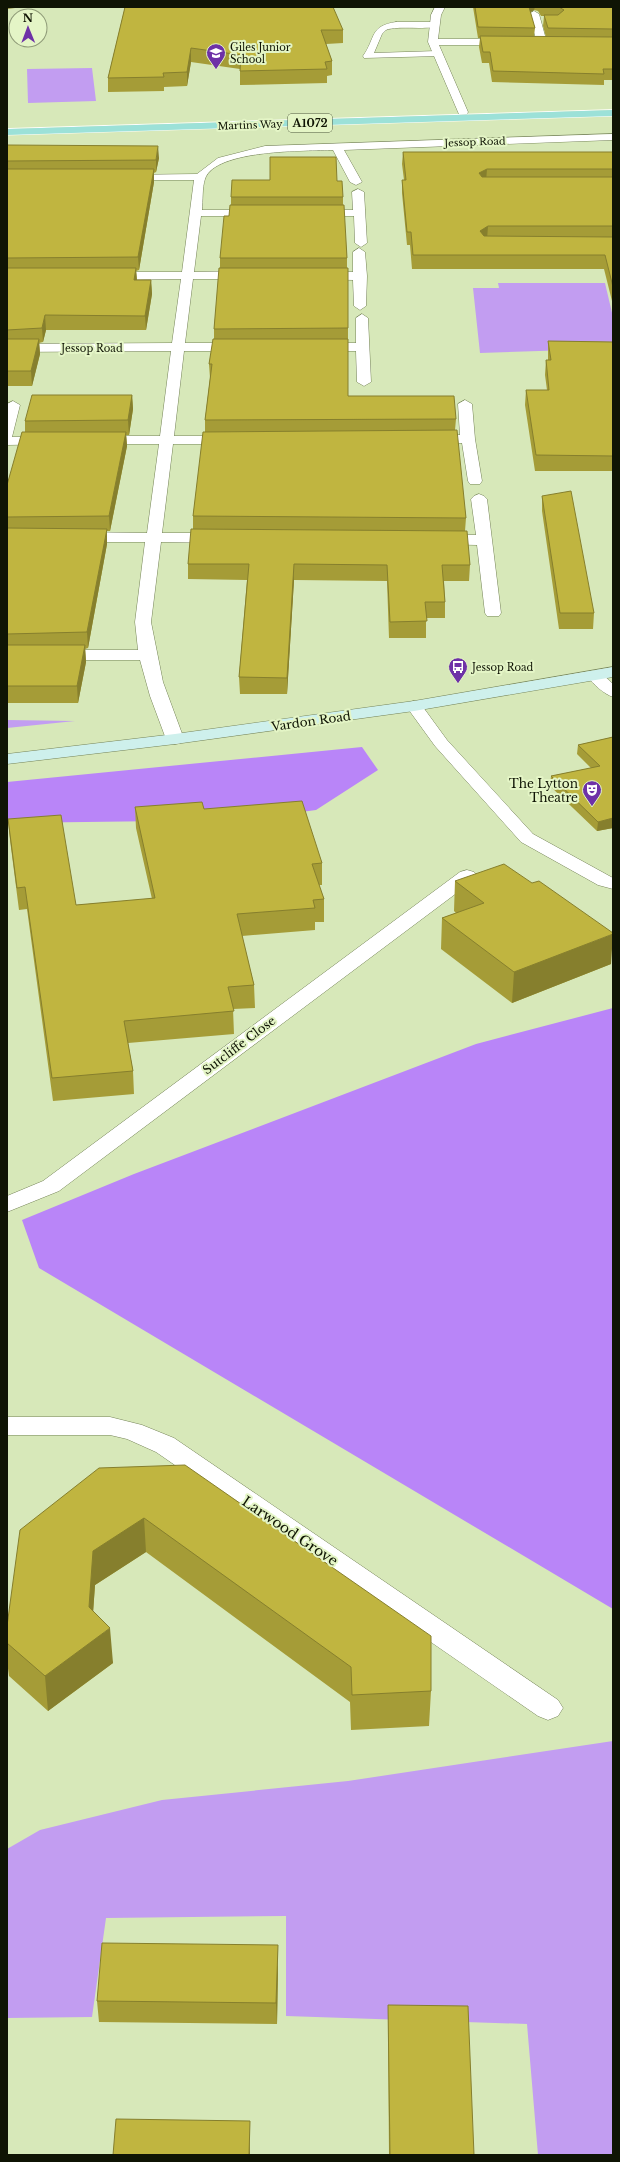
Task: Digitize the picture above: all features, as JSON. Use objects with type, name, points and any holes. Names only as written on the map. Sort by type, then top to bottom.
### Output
[{"type":"main road","name":"Martins Way","points":[[7,124],[613,107]]},
{"type":"main road","name":"Martins Way","points":[[7,132],[613,113]]},
{"type":"street","points":[[440,7],[434,25],[433,42],[437,54],[464,112]]},
{"type":"street","points":[[538,19],[542,43]]},
{"type":"street","points":[[433,42],[519,43]]},
{"type":"street","name":"Jessop Road","points":[[200,177],[216,163],[237,155],[265,150],[613,137]]},
{"type":"street","points":[[337,147],[357,187],[364,382]]},
{"type":"street","points":[[115,177],[200,177],[186,275],[142,622],[146,655],[164,714],[175,739]]},
{"type":"street","points":[[194,214],[272,213]]},
{"type":"street","points":[[304,213],[358,213]]},
{"type":"street","points":[[93,276],[258,275]]},
{"type":"street","points":[[305,276],[361,276]]},
{"type":"street","points":[[309,347],[363,347]]},
{"type":"street","name":"Jessop Road","points":[[7,348],[255,348]]},
{"type":"street","points":[[465,404],[468,439],[475,481]]},
{"type":"street","points":[[7,434],[13,405]]},
{"type":"street","points":[[412,439],[468,439]]},
{"type":"street","points":[[86,440],[245,440]]},
{"type":"street","points":[[7,441],[63,441]]},
{"type":"street","points":[[479,499],[493,613]]},
{"type":"street","points":[[60,537],[231,538]]},
{"type":"street","points":[[421,539],[484,540]]},
{"type":"street","points":[[7,655],[146,655]]},
{"type":"street","name":"Vardon Road","points":[[7,759],[175,739],[414,706],[613,672]]},
{"type":"street","name":"Sutcliffe Close","points":[[7,1205],[51,1186],[467,876]]},
{"type":"street","name":"Larwood Grove","points":[[7,1426],[110,1426],[133,1431],[165,1445],[548,1708]]},
{"type":"lane","points":[[434,25],[384,27],[378,32],[374,49],[367,56],[437,54]]},
{"type":"lane","points":[[595,676],[613,692]]},
{"type":"lane","points":[[414,706],[442,743],[527,838],[604,881],[613,884]]},
{"type":"shaded area","points":[[92,68],[96,101],[28,103],[27,69]]},
{"type":"shaded area","points":[[498,283],[605,283],[613,317],[613,353],[570,350],[480,353],[473,288],[499,288]]},
{"type":"shaded area","points":[[7,720],[75,721],[7,728]]},
{"type":"shaded area","points":[[362,747],[378,770],[316,810],[242,820],[7,823],[7,782]]},
{"type":"shaded area","points":[[613,1008],[613,1609],[39,1268],[22,1220],[134,1174],[476,1044]]},
{"type":"shaded area","points":[[613,1741],[613,2155],[538,2155],[527,2024],[286,2016],[286,1916],[106,1918],[92,2017],[7,2018],[7,1849],[40,1830],[162,1800],[348,1781]]},
{"type":"building","points":[[125,7],[333,7],[343,30],[321,30],[332,61],[325,62],[327,69],[240,71],[241,55],[191,48],[187,72],[163,73],[164,77],[108,78]]},
{"type":"building","points":[[475,7],[529,7],[535,28],[478,27]]},
{"type":"building","points":[[559,7],[613,7],[613,29],[548,28],[544,15],[558,15],[564,10]]},
{"type":"building","points":[[480,36],[613,37],[613,69],[603,69],[604,74],[493,71],[490,52],[483,52]]},
{"type":"building","points":[[7,145],[158,146],[156,160],[7,161]]},
{"type":"building","points":[[403,152],[613,152],[613,169],[487,169],[479,173],[482,177],[613,177],[613,226],[488,226],[480,231],[484,236],[613,237],[613,287],[605,255],[413,255],[411,232],[407,232],[402,180],[406,180]]},
{"type":"building","points":[[270,157],[336,157],[337,181],[342,181],[343,197],[231,197],[232,180],[270,180]]},
{"type":"building","points":[[7,169],[154,169],[138,257],[7,258]]},
{"type":"building","points":[[230,205],[344,205],[347,258],[220,258],[224,216],[229,216]]},
{"type":"building","points":[[7,268],[136,268],[134,280],[151,280],[145,316],[45,315],[42,328],[7,330]]},
{"type":"building","points":[[219,268],[348,268],[348,328],[214,329]]},
{"type":"building","points":[[7,339],[39,339],[31,371],[7,371]]},
{"type":"building","points":[[213,339],[348,339],[348,396],[454,396],[456,419],[205,420],[212,364],[209,364]]},
{"type":"building","points":[[548,341],[613,342],[613,456],[536,455],[526,390],[549,390],[546,360],[551,360]]},
{"type":"building","points":[[32,395],[132,395],[128,420],[25,421]]},
{"type":"building","points":[[457,430],[466,518],[193,516],[203,432]]},
{"type":"building","points":[[22,432],[126,432],[109,516],[7,517],[7,485]]},
{"type":"building","points":[[571,491],[594,613],[560,613],[542,496]]},
{"type":"building","points":[[7,528],[107,529],[87,632],[7,634]]},
{"type":"building","points":[[191,529],[467,531],[470,565],[442,565],[445,602],[425,602],[427,621],[390,622],[387,565],[294,564],[287,678],[239,677],[249,564],[188,564]]},
{"type":"building","points":[[7,645],[85,645],[77,686],[7,686]]},
{"type":"building","name":"The Lytton Theatre","points":[[613,737],[613,818],[598,822],[551,776],[600,766],[578,745]]},
{"type":"building","points":[[302,801],[322,863],[312,864],[324,899],[313,900],[315,908],[237,914],[254,985],[228,987],[234,1011],[124,1021],[133,1071],[52,1078],[25,887],[17,888],[8,819],[61,815],[76,905],[155,898],[135,807],[202,802],[204,809]]},
{"type":"building","points":[[504,864],[532,883],[539,881],[613,934],[514,972],[442,918],[484,903],[455,881]]},
{"type":"building","points":[[185,1465],[431,1636],[431,1691],[352,1695],[351,1667],[144,1518],[93,1551],[89,1607],[110,1628],[45,1676],[7,1643],[7,1626],[20,1530],[99,1468]]},
{"type":"building","points":[[102,1943],[278,1945],[276,2003],[97,2001]]},
{"type":"building","points":[[388,2005],[468,2006],[474,2155],[390,2155]]},
{"type":"building","points":[[116,2119],[250,2121],[249,2155],[113,2155]]},
{"type":"place","name":"Giles Junior School","points":[[216,70]]},
{"type":"place","name":"Jessop Road","points":[[458,684]]},
{"type":"place","name":"The Lytton Theatre","points":[[592,807]]}]
